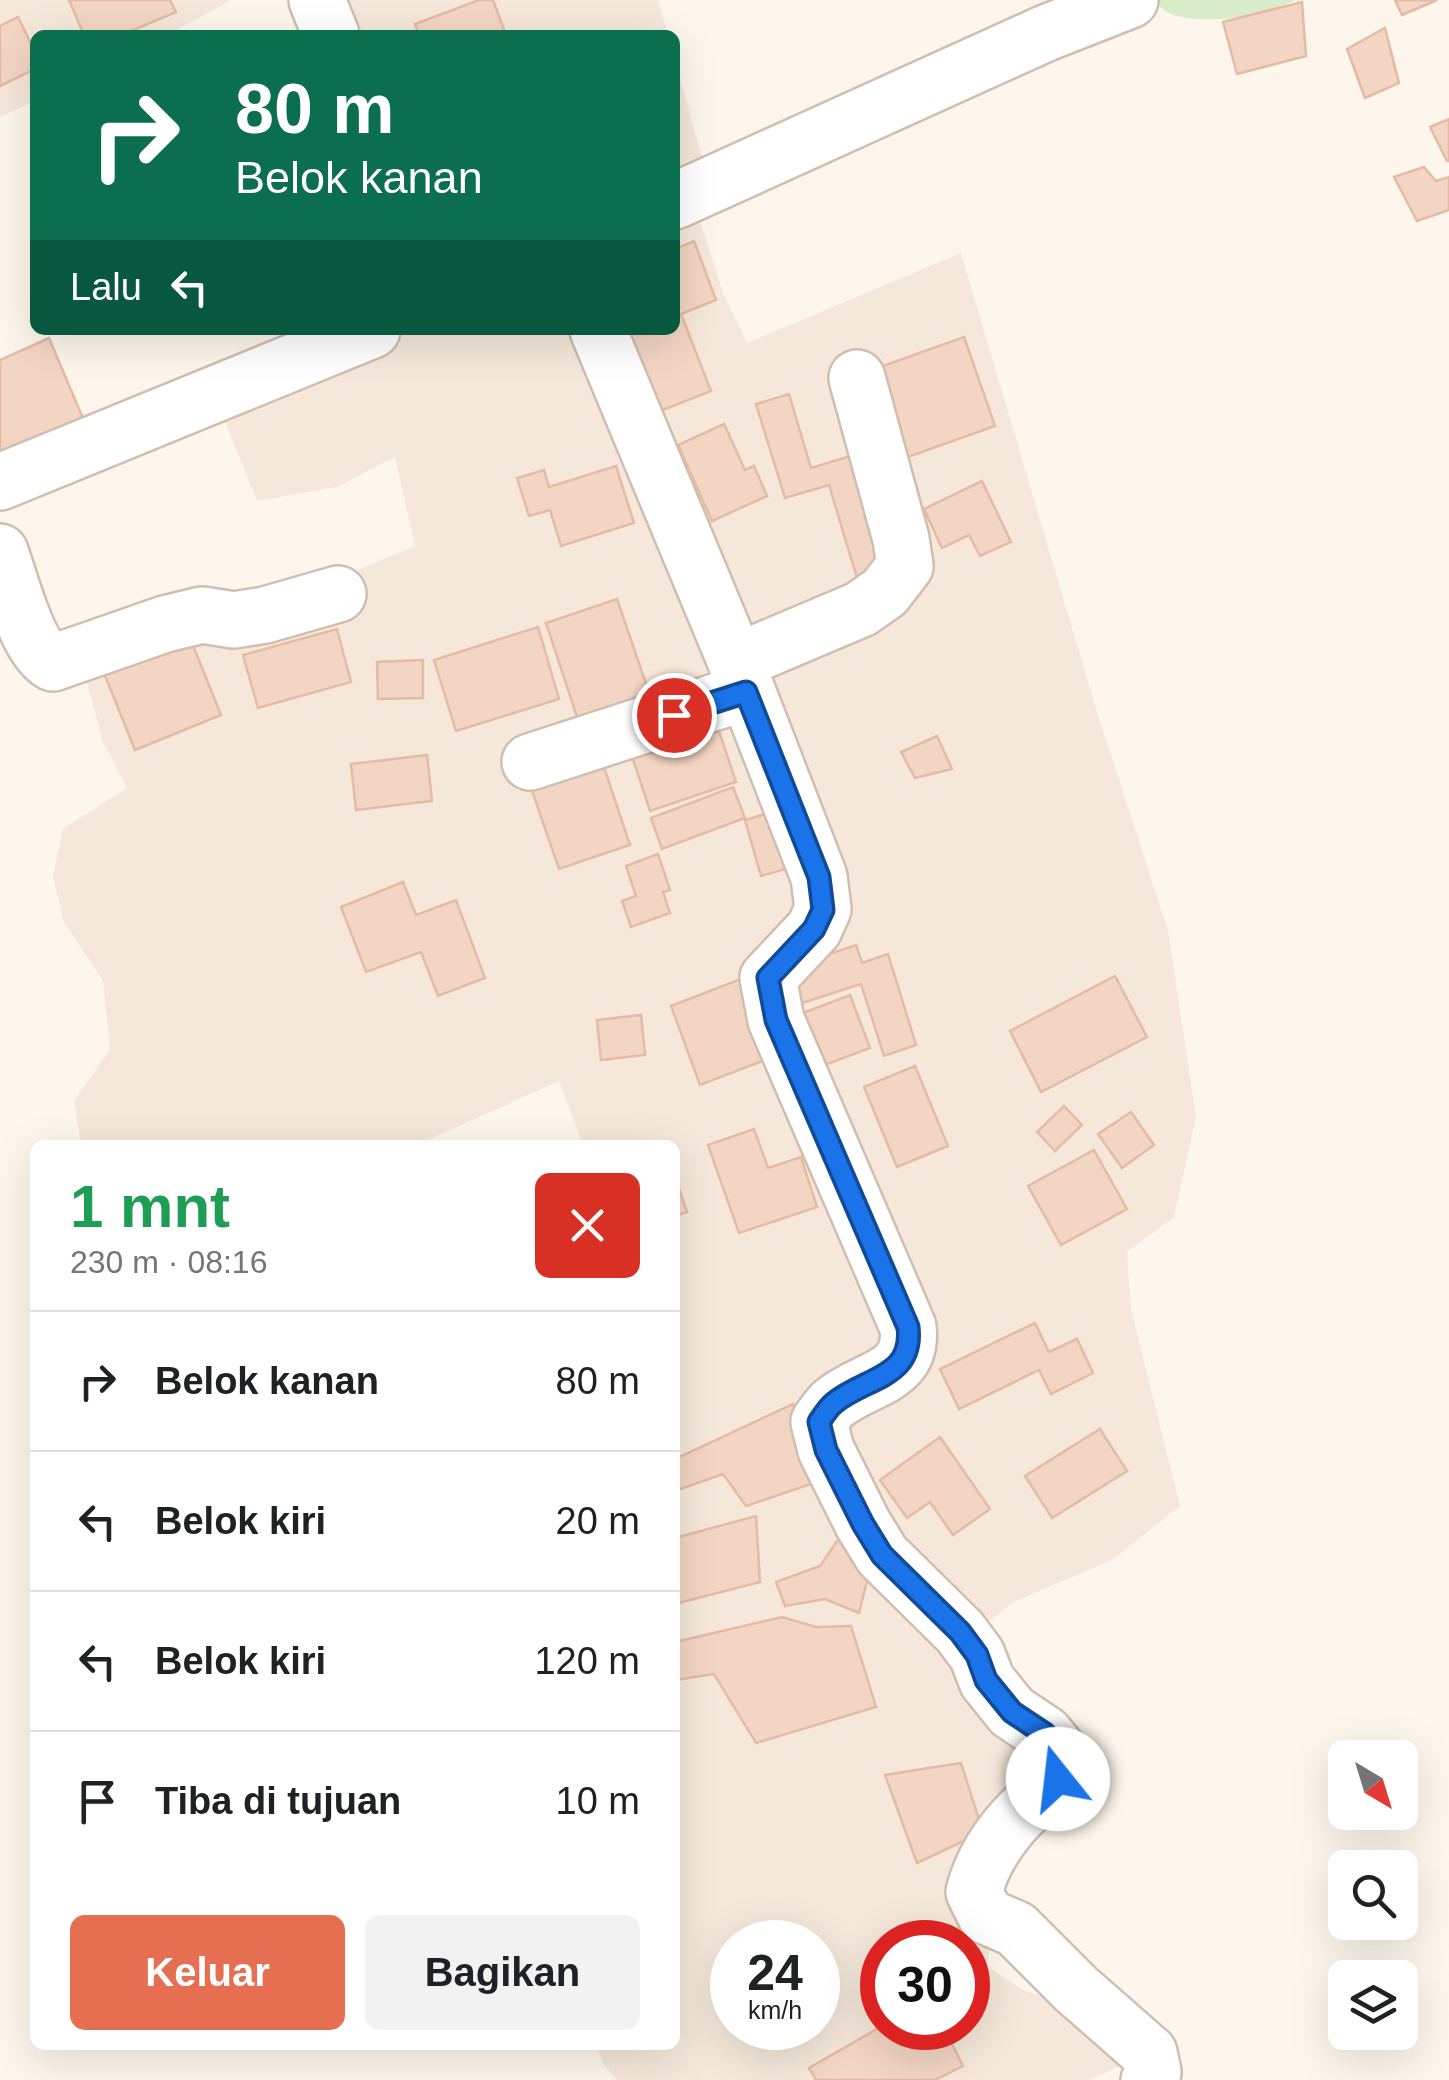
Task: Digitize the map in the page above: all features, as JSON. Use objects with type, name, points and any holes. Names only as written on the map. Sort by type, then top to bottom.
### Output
[{"type":"street","points":[[317,0],[329,30]]},
{"type":"street","points":[[680,199],[1046,33],[1130,0]]},
{"type":"street","points":[[0,482],[360,335]]},
{"type":"street","points":[[600,335],[819,877],[823,910],[814,929],[768,978],[776,1020],[908,1327],[910,1346],[901,1364],[832,1404],[819,1422],[826,1450],[882,1555],[960,1632],[977,1655],[986,1680],[1012,1712],[1045,1734],[1063,1756],[1058,1779],[1049,1794],[1028,1806],[1010,1824],[980,1868],[974,1892],[986,1916],[1016,1929],[1076,1990],[1149,2053],[1153,2072],[1149,2080]]},
{"type":"street","points":[[530,762],[741,677],[885,592],[905,566],[902,539],[857,378]]},
{"type":"street","points":[[0,552],[32,640],[53,664],[165,624],[202,615],[234,620],[338,594]]},
{"type":"shaded area","points":[[0,0],[231,0],[176,30],[30,30],[30,103],[0,117]]},
{"type":"shaded area","points":[[336,0],[658,0],[667,30],[349,30]]},
{"type":"shaded area","points":[[680,78],[705,169],[680,178]]},
{"type":"shaded area","points":[[696,207],[723,293],[747,343],[961,253],[1097,712],[1168,930],[1196,1117],[1174,1217],[1127,1252],[1131,1309],[1180,1506],[1112,1560],[1013,1602],[956,1650],[961,1696],[1045,1756],[1012,1859],[990,1950],[990,1920],[860,1920],[860,2050],[990,2050],[990,1969],[1023,1990],[1135,2029],[1122,2065],[1089,2080],[617,2080],[602,2062],[598,2050],[680,2050],[680,1140],[581,1140],[559,1081],[428,1140],[80,1140],[74,1101],[110,1049],[103,981],[64,922],[53,877],[63,829],[127,788],[103,742],[77,645],[204,592],[336,579],[415,546],[395,457],[337,487],[257,501],[219,407],[397,335],[680,335],[680,215]]},
{"type":"green space","points":[[1148,0],[1295,0],[1267,11],[1205,20],[1176,16]]},
{"type":"building","points":[[69,0],[170,0],[176,12],[134,30],[82,30]]},
{"type":"building","points":[[479,0],[493,0],[504,30],[417,30],[415,24]]},
{"type":"building","points":[[1395,0],[1437,0],[1402,15]]},
{"type":"building","points":[[1302,2],[1306,56],[1237,74],[1223,22]]},
{"type":"building","points":[[18,17],[30,42],[30,71],[0,86],[0,26]]},
{"type":"building","points":[[1385,28],[1399,83],[1365,98],[1347,49]]},
{"type":"building","points":[[1449,119],[1449,161],[1447,161],[1430,127]]},
{"type":"building","points":[[1424,167],[1436,181],[1449,177],[1449,210],[1417,221],[1394,177]]},
{"type":"building","points":[[694,241],[716,300],[681,314],[711,391],[643,418],[610,335],[680,335],[680,247]]},
{"type":"building","points":[[964,337],[995,426],[908,457],[877,368]]},
{"type":"building","points":[[49,338],[85,423],[0,461],[0,360]]},
{"type":"building","points":[[789,394],[811,468],[867,451],[901,564],[857,578],[829,485],[785,498],[756,404]]},
{"type":"building","points":[[724,424],[745,470],[754,466],[767,496],[712,521],[678,445]]},
{"type":"building","points":[[616,466],[634,523],[561,546],[550,510],[529,516],[517,478],[544,470],[549,487]]},
{"type":"building","points":[[982,481],[1011,542],[980,556],[969,535],[942,548],[924,509]]},
{"type":"building","points":[[617,599],[652,701],[580,726],[546,623]]},
{"type":"building","points":[[538,627],[559,699],[456,731],[434,660]]},
{"type":"building","points":[[337,629],[351,682],[258,708],[243,655]]},
{"type":"building","points":[[190,638],[221,715],[135,750],[104,673]]},
{"type":"building","points":[[423,660],[423,698],[378,699],[377,662]]},
{"type":"building","points":[[712,710],[736,782],[650,811],[626,738]]},
{"type":"building","points":[[937,736],[952,769],[915,778],[901,752]]},
{"type":"building","points":[[427,755],[432,801],[356,810],[351,764]]},
{"type":"building","points":[[602,761],[630,845],[559,869],[530,785]]},
{"type":"building","points":[[733,787],[745,818],[662,849],[651,818]]},
{"type":"building","points":[[782,809],[796,866],[761,876],[745,820]]},
{"type":"building","points":[[658,854],[670,890],[663,892],[670,913],[631,927],[622,901],[636,896],[626,866]]},
{"type":"building","points":[[403,882],[416,915],[456,900],[485,978],[438,996],[421,952],[366,972],[341,907]]},
{"type":"building","points":[[856,945],[862,963],[888,954],[916,1045],[884,1056],[861,984],[793,1006],[781,970]]},
{"type":"building","points":[[1115,976],[1147,1037],[1041,1092],[1010,1031]]},
{"type":"building","points":[[743,978],[773,1057],[700,1085],[671,1006]]},
{"type":"building","points":[[850,995],[870,1048],[814,1069],[795,1016]]},
{"type":"building","points":[[641,1015],[645,1055],[601,1060],[597,1020]]},
{"type":"building","points":[[915,1066],[948,1146],[897,1167],[864,1087]]},
{"type":"building","points":[[1064,1106],[1082,1125],[1055,1151],[1037,1132]]},
{"type":"building","points":[[1131,1112],[1154,1145],[1122,1168],[1098,1134]]},
{"type":"building","points":[[754,1129],[768,1168],[801,1157],[817,1207],[739,1233],[708,1145]]},
{"type":"building","points":[[1094,1150],[1127,1209],[1061,1245],[1028,1186]]},
{"type":"building","points":[[680,1192],[687,1212],[680,1214]]},
{"type":"building","points":[[1035,1323],[1049,1352],[1077,1339],[1093,1373],[1051,1394],[1039,1370],[959,1409],[940,1369]]},
{"type":"building","points":[[793,1404],[811,1484],[746,1506],[723,1474],[680,1489],[680,1457]]},
{"type":"building","points":[[1100,1429],[1127,1471],[1052,1518],[1025,1476]]},
{"type":"building","points":[[940,1437],[990,1509],[953,1535],[930,1502],[907,1518],[880,1480]]},
{"type":"building","points":[[756,1516],[760,1582],[680,1603],[680,1537]]},
{"type":"building","points":[[842,1534],[874,1553],[859,1613],[825,1599],[785,1606],[776,1582],[820,1566]]},
{"type":"building","points":[[782,1617],[816,1627],[851,1626],[876,1707],[756,1743],[714,1674],[680,1679],[680,1641]]},
{"type":"building","points":[[961,1763],[983,1832],[917,1863],[885,1775]]},
{"type":"building","points":[[860,2039],[860,2050],[955,2050],[963,2066],[935,2080],[816,2080],[809,2068]]},
{"type":"route","points":[[674,715],[746,692],[819,877],[823,910],[814,929],[768,978],[776,1020],[908,1327],[910,1346],[901,1364],[832,1404],[819,1422],[826,1450],[882,1555],[960,1632],[977,1655],[986,1680],[1012,1712],[1045,1734],[1063,1756],[1058,1779]]}]
